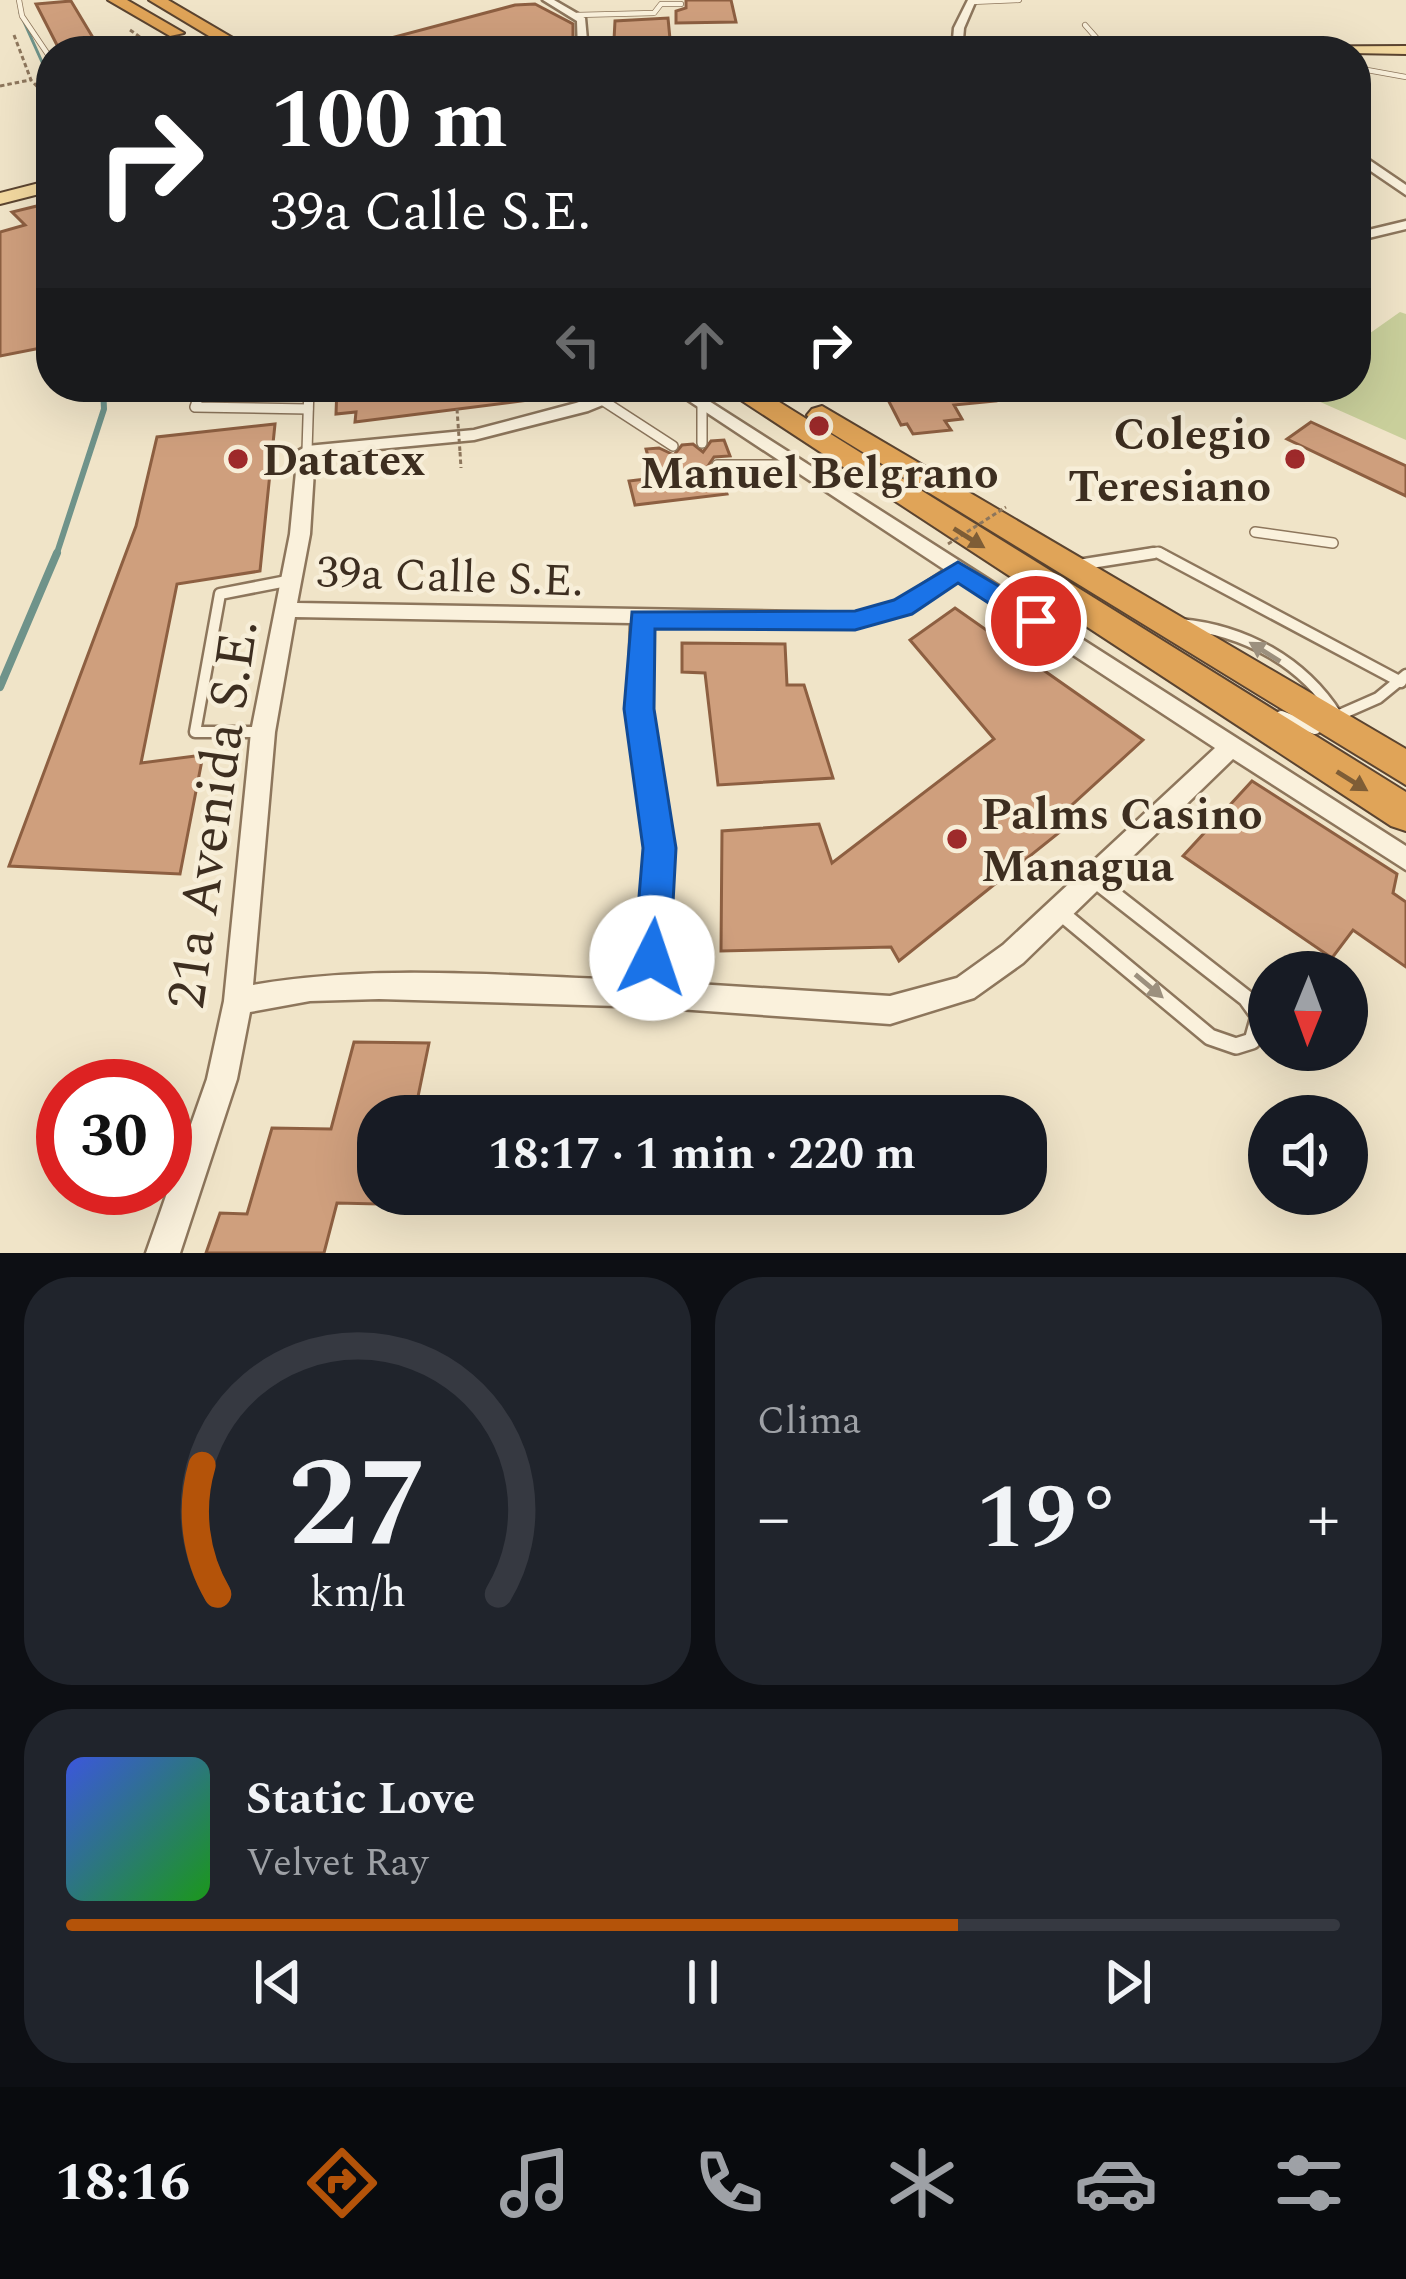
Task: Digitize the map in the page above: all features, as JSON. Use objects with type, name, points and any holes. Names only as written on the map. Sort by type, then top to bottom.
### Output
[{"type":"highway","points":[[103,0],[164,36]]},
{"type":"highway","points":[[116,0],[167,36]]},
{"type":"highway","points":[[141,0],[202,36]]},
{"type":"highway","points":[[157,0],[220,36]]},
{"type":"highway","points":[[794,402],[870,476],[1406,814]]},
{"type":"highway","points":[[799,402],[1161,624],[1332,720],[1406,770]]},
{"type":"main road","points":[[1371,50],[1406,50]]},
{"type":"main road","points":[[1371,64],[1406,62]]},
{"type":"main road","points":[[0,202],[36,193]]},
{"type":"street","points":[[547,0],[578,15],[584,36]]},
{"type":"street","points":[[955,36],[954,28],[971,1]]},
{"type":"street","points":[[1371,166],[1406,191]]},
{"type":"street","points":[[1371,233],[1406,225]]},
{"type":"street","points":[[307,451],[474,435],[595,402]]},
{"type":"street","points":[[720,402],[797,465],[1406,859]]},
{"type":"street","name":"21a Avenida S.E.","points":[[163,1253],[222,1079],[238,1000],[263,732],[292,580],[307,451]]},
{"type":"street","name":"39a Calle S.E.","points":[[286,610],[855,620],[903,608],[958,571]]},
{"type":"street","points":[[642,619],[639,709],[660,848],[650,994]]},
{"type":"street","points":[[238,1000],[310,988],[379,986],[650,994],[890,1010],[964,989],[1013,953],[1231,747]]},
{"type":"lane","points":[[20,0],[22,16],[36,37]]},
{"type":"lane","points":[[653,0],[681,4]]},
{"type":"lane","points":[[971,1],[1019,0]]},
{"type":"lane","points":[[578,15],[654,13],[662,4]]},
{"type":"lane","points":[[1085,25],[1095,36]]},
{"type":"lane","points":[[1371,69],[1406,77]]},
{"type":"lane","points":[[197,402],[195,407],[308,409]]},
{"type":"lane","points":[[307,451],[308,402]]},
{"type":"lane","points":[[605,402],[673,446]]},
{"type":"lane","points":[[702,442],[712,402]]},
{"type":"lane","points":[[717,465],[797,465]]},
{"type":"lane","points":[[838,491],[870,476]]},
{"type":"lane","points":[[1255,532],[1334,543]]},
{"type":"lane","points":[[1070,567],[1158,552],[1404,679]]},
{"type":"lane","points":[[263,732],[195,732],[220,594],[292,580]]},
{"type":"lane","points":[[1226,702],[1264,707],[1315,729],[1404,679]]},
{"type":"lane","points":[[1059,911],[1210,1037],[1236,1046],[1252,1041],[1258,1016],[1246,998],[1094,879]]},
{"type":"path","points":[[0,86],[31,80],[36,85]]},
{"type":"path","points":[[457,409],[461,468]]},
{"type":"path","points":[[948,544],[1006,507]]},
{"type":"green space","points":[[1400,312],[1406,314],[1406,440],[1320,402],[1371,402],[1371,332]]},
{"type":"building","points":[[686,0],[731,0],[736,22],[676,23],[676,11],[686,8]]},
{"type":"building","points":[[71,1],[92,36],[52,36],[36,4]]},
{"type":"building","points":[[535,4],[573,24],[573,36],[398,36]]},
{"type":"building","points":[[668,18],[670,36],[614,36],[615,21]]},
{"type":"building","points":[[36,206],[36,349],[0,356],[0,232],[25,225],[12,212]]},
{"type":"building","points":[[336,402],[513,402],[355,422],[356,412],[336,414]]},
{"type":"building","points":[[889,402],[986,402],[954,405],[962,419],[945,421],[951,430],[913,434],[907,424],[901,425]]},
{"type":"building","points":[[1311,422],[1406,466],[1406,496],[1287,439]]},
{"type":"building","points":[[275,424],[260,571],[177,584],[141,763],[203,755],[180,874],[9,866],[136,526],[157,437]]},
{"type":"building","points":[[724,440],[730,456],[714,457],[708,466],[721,474],[727,494],[635,505],[629,481],[654,478],[646,449],[659,448],[674,455],[682,445],[693,444],[703,452],[711,441]]},
{"type":"building","points":[[955,608],[1143,740],[1061,815],[1071,823],[899,961],[891,947],[721,951],[722,831],[819,824],[832,863],[994,739],[910,640]]},
{"type":"building","points":[[682,643],[785,644],[787,685],[804,685],[833,778],[718,785],[705,673],[682,672]]},
{"type":"building","points":[[1252,781],[1397,874],[1393,893],[1406,902],[1406,967],[1353,930],[1337,951],[1322,951],[1183,856]]},
{"type":"building","points":[[354,1042],[429,1043],[418,1095],[357,1095],[357,1203],[337,1203],[324,1253],[206,1253],[220,1213],[247,1214],[272,1128],[331,1129]]},
{"type":"waterway","points":[[20,13],[36,49]]},
{"type":"waterway","points":[[57,553],[104,402]]},
{"type":"waterway","points":[[0,687],[57,553]]},
{"type":"place","name":"Manuel Belgrano","points":[[819,426]]},
{"type":"place","name":"Datatex","points":[[238,459]]},
{"type":"place","name":"Colegio Teresiano","points":[[1295,459]]},
{"type":"place","name":"Palms Casino Managua","points":[[957,839]]},
{"type":"route","points":[[652,958],[660,848],[639,709],[642,619],[855,620],[903,608],[958,571],[1036,621]]}]
